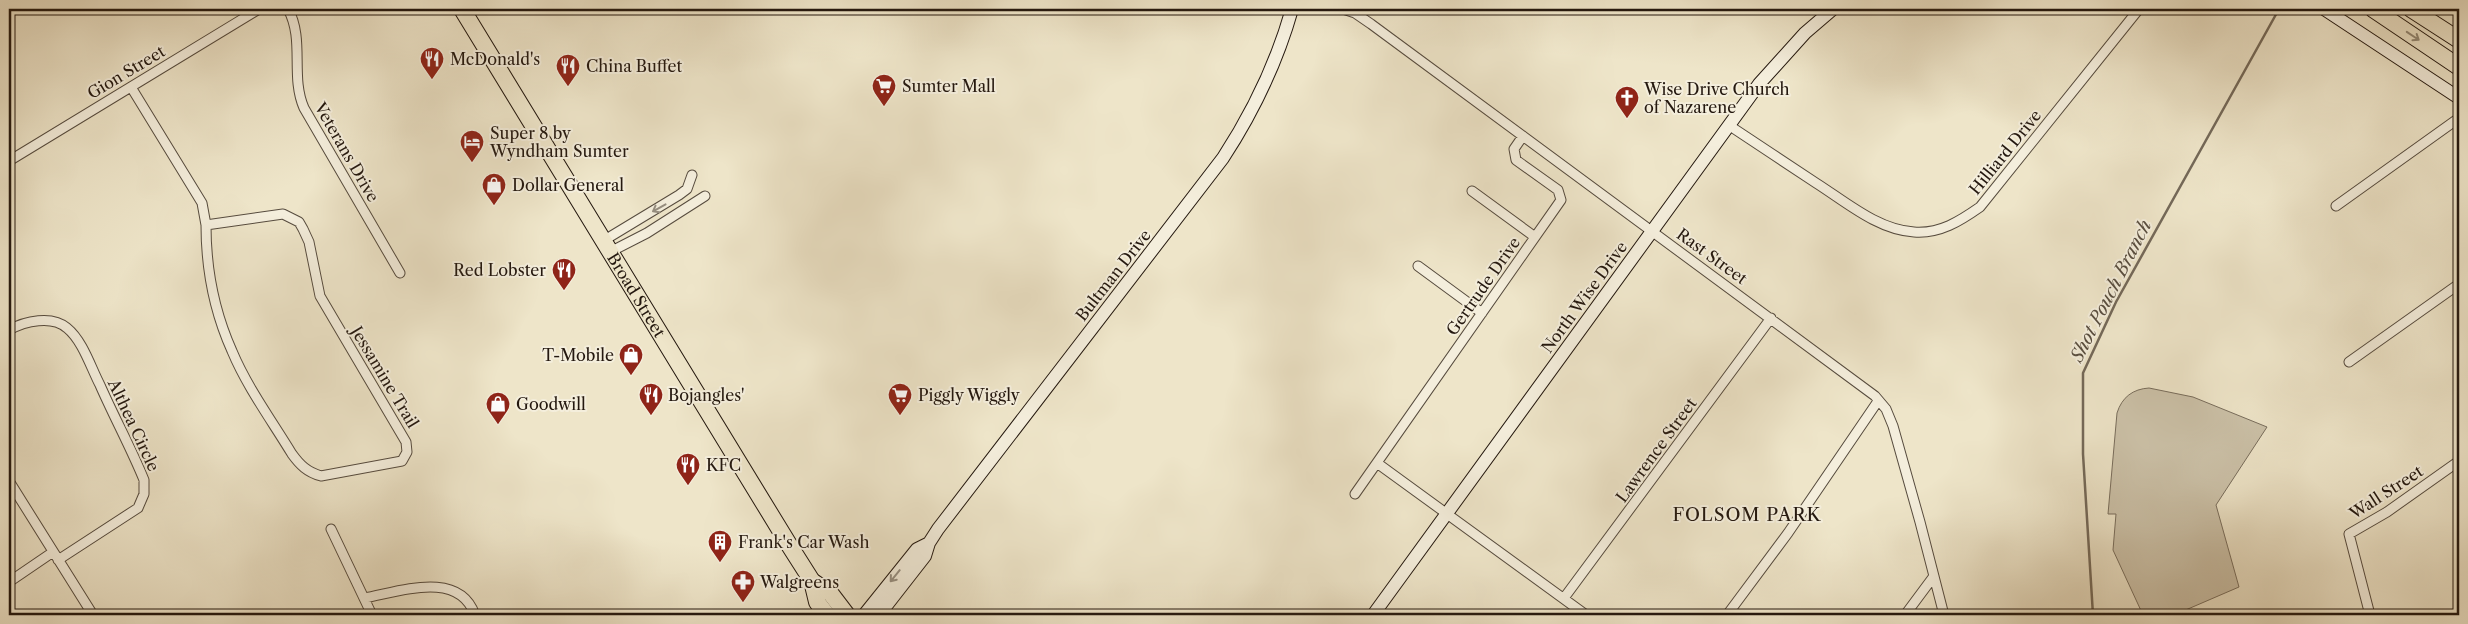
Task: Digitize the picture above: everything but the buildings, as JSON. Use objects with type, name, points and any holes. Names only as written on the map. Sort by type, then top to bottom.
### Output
[{"type":"highway","name":"Broad Street","points":[[462,9],[812,581],[823,612]]},
{"type":"highway","points":[[2372,9],[2459,67]]},
{"type":"highway","points":[[2411,9],[2459,40]]},
{"type":"highway","name":"Broad Street","points":[[812,581],[831,594],[847,615]]},
{"type":"street","name":"Gion Street","points":[[9,161],[259,9]]},
{"type":"street","name":"Veterans Drive","points":[[288,9],[294,18],[297,34],[298,95],[400,273]]},
{"type":"street","name":"Bultman Drive","points":[[878,615],[925,556],[929,543],[1223,158],[1259,96],[1276,56],[1292,9]]},
{"type":"street","name":"Rast Street","points":[[1343,9],[1355,13],[1371,24],[1771,318],[1866,389],[1886,409],[1893,426],[1944,615]]},
{"type":"street","name":"North Wise Drive","points":[[1373,615],[1446,512],[1730,126],[1758,84],[1805,33],[1833,9]]},
{"type":"street","name":"Hilliard Drive","points":[[1730,126],[1866,216],[1908,232],[1925,232],[1944,228],[1964,219],[1980,207],[2139,9]]},
{"type":"street","points":[[2324,9],[2459,98]]},
{"type":"street","name":"Jessamine Trail","points":[[131,87],[202,203],[206,225],[206,256],[212,291],[230,346],[240,368],[297,461],[312,473],[321,476],[402,461],[407,452],[406,442],[320,296],[309,242],[299,222],[283,214],[274,214],[206,225]]},
{"type":"street","points":[[2336,206],[2459,118]]},
{"type":"street","name":"Gertrude Drive","points":[[1355,494],[1559,205],[1561,195],[1558,190],[1516,160],[1514,149],[1523,136]]},
{"type":"street","points":[[606,246],[687,189],[692,175]]},
{"type":"street","points":[[1472,191],[1535,237]]},
{"type":"street","points":[[606,246],[647,233],[705,196]]},
{"type":"street","points":[[1418,266],[1482,313]]},
{"type":"street","points":[[2349,362],[2459,284]]},
{"type":"street","name":"Lawrence Street","points":[[1564,598],[1771,318]]},
{"type":"street","name":"Althea Circle","points":[[9,330],[24,324],[41,321],[60,324],[68,329],[88,361],[144,480],[144,494],[138,508],[9,582]]},
{"type":"street","points":[[1727,615],[1788,533],[1878,401]]},
{"type":"street","name":"Wall Street","points":[[2370,615],[2350,534],[2388,512],[2459,461]]},
{"type":"street","points":[[1377,462],[1586,615]]},
{"type":"street","points":[[9,481],[93,615]]},
{"type":"street","points":[[331,529],[372,615]]},
{"type":"street","name":"Bultman Drive","points":[[864,615],[918,549],[929,543]]},
{"type":"street","points":[[1905,615],[1934,576]]},
{"type":"street","points":[[364,598],[429,586],[441,587],[459,593],[473,608],[475,615]]},
{"type":"shaded area","points":[[2149,388],[2193,397],[2267,427],[2216,505],[2239,587],[2174,615],[2143,615],[2113,550],[2116,514],[2108,514],[2117,413],[2125,398],[2133,392]]},
{"type":"waterway","name":"Shot Pouch Branch","points":[[2093,615],[2083,454],[2083,373],[2116,302],[2279,9]]},
{"type":"place","name":"McDonald's","points":[[432,80]]},
{"type":"place","name":"China Buffet","points":[[568,87]]},
{"type":"place","name":"Sumter Mall","points":[[884,107]]},
{"type":"place","name":"Wise Drive Church of Nazarene","points":[[1627,119]]},
{"type":"place","name":"Super 8 by Wyndham Sumter","points":[[472,163]]},
{"type":"place","name":"Dollar General","points":[[494,206]]},
{"type":"place","name":"Red Lobster","points":[[564,291]]},
{"type":"place","name":"T-Mobile","points":[[631,376]]},
{"type":"place","name":"Bojangles'","points":[[651,416]]},
{"type":"place","name":"Piggly Wiggly","points":[[900,416]]},
{"type":"place","name":"Goodwill","points":[[498,425]]},
{"type":"place","name":"KFC","points":[[688,486]]},
{"type":"place","name":"Frank's Car Wash","points":[[720,563]]},
{"type":"place","name":"Walgreens","points":[[743,603]]},
{"type":"district","name":"FOLSOM PARK","points":[[1747,515]]}]
